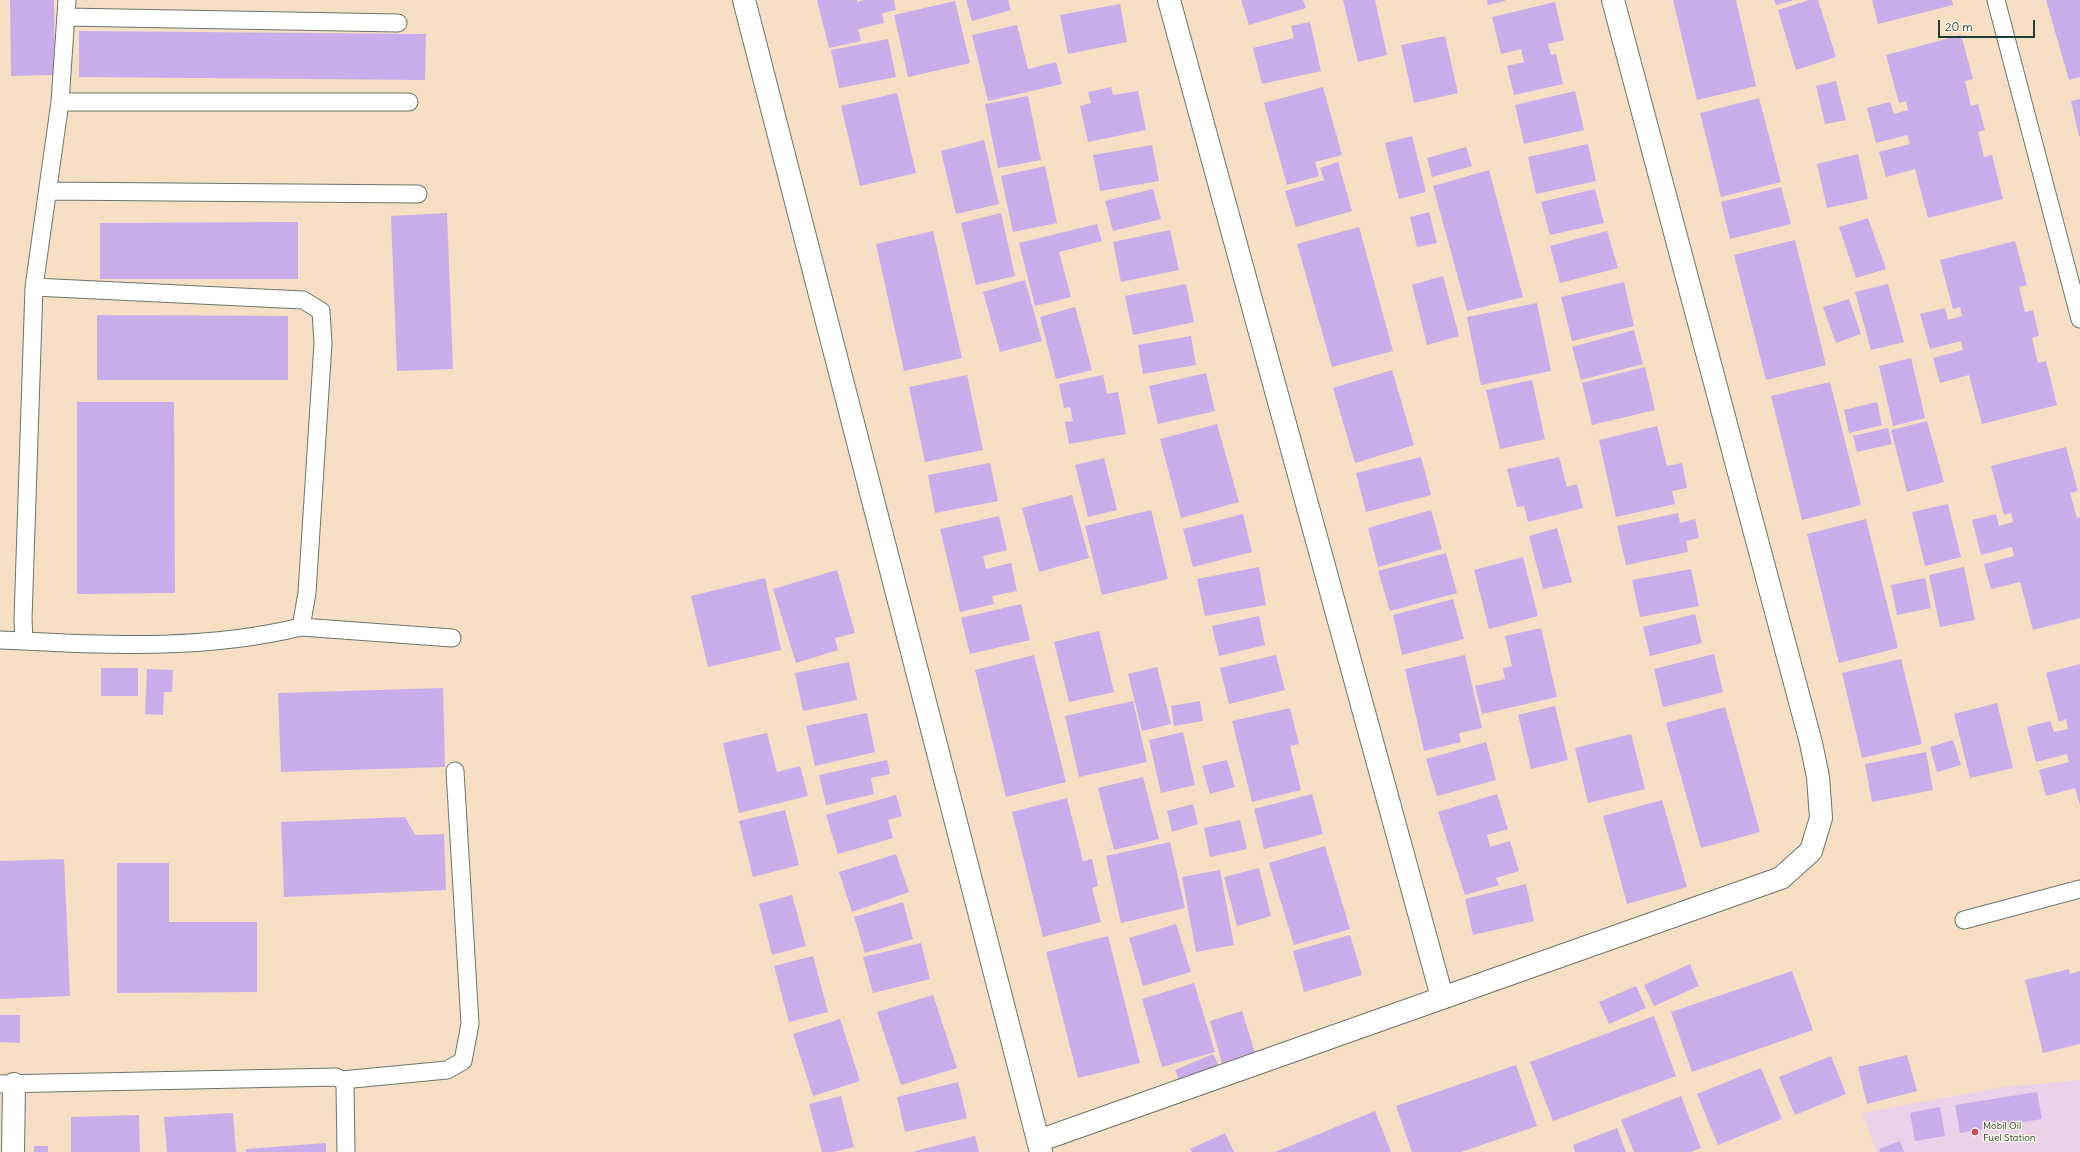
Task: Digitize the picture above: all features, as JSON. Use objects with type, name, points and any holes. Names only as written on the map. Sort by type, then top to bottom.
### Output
[{"type":"street","points":[[744,0],[1040,1147],[1442,997],[1781,878],[1811,852],[1821,818],[1818,777],[1811,742],[1613,0]]},
{"type":"street","points":[[1169,0],[1442,997]]},
{"type":"street","points":[[7,1084],[13,1152]]},
{"type":"lane","points":[[24,641],[23,619],[34,287],[60,102],[67,0]]},
{"type":"lane","points":[[1996,0],[2080,319]]},
{"type":"lane","points":[[66,17],[398,23]]},
{"type":"lane","points":[[60,102],[409,102]]},
{"type":"lane","points":[[48,191],[418,194]]},
{"type":"lane","points":[[34,287],[303,300],[321,311],[324,343],[307,593],[302,627]]},
{"type":"lane","points":[[0,640],[164,645],[218,642],[302,627],[452,638]]},
{"type":"lane","points":[[342,1080],[447,1070],[463,1061],[470,1024],[455,771]]},
{"type":"lane","points":[[1964,920],[2080,889]]},
{"type":"lane","points":[[7,1084],[336,1077],[342,1080],[346,1085],[346,1152]]},
{"type":"shaded area","name":"Mobil Oil Fuel Station","points":[[2080,1080],[2080,1152],[1877,1152],[1862,1113],[2005,1087]]},
{"type":"building","points":[[10,0],[54,0],[55,75],[11,76]]},
{"type":"building","points":[[817,0],[857,0],[857,2],[865,0],[894,0],[896,10],[882,13],[884,23],[858,29],[861,41],[829,48]]},
{"type":"building","points":[[966,0],[1008,0],[1011,10],[972,21]]},
{"type":"building","points":[[1241,0],[1303,0],[1306,8],[1249,25]]},
{"type":"building","points":[[1343,0],[1375,0],[1387,55],[1358,62]]},
{"type":"building","points":[[1487,0],[1505,0],[1505,1],[1488,5]]},
{"type":"building","points":[[1673,0],[1736,0],[1756,86],[1697,100]]},
{"type":"building","points":[[1774,0],[1792,0],[1792,1],[1776,5]]},
{"type":"building","points":[[1809,0],[1818,0],[1836,57],[1796,70],[1778,10]]},
{"type":"building","points":[[1872,0],[1952,0],[1953,5],[1878,24]]},
{"type":"building","points":[[2046,0],[2080,0],[2080,77],[2069,80]]},
{"type":"building","points":[[955,1],[970,63],[908,77],[894,15]]},
{"type":"building","points":[[1555,2],[1564,40],[1548,44],[1551,55],[1556,54],[1563,84],[1514,95],[1507,66],[1524,62],[1521,49],[1501,54],[1492,17]]},
{"type":"building","points":[[1120,4],[1127,42],[1068,54],[1060,15]]},
{"type":"building","points":[[1310,22],[1321,71],[1262,84],[1253,48],[1294,38],[1291,26]]},
{"type":"building","points":[[1017,25],[1028,69],[1056,62],[1062,84],[988,101],[972,35]]},
{"type":"building","points":[[79,31],[426,34],[425,80],[79,77]]},
{"type":"building","points":[[1961,35],[1973,79],[1965,81],[1971,106],[1978,104],[1985,130],[1978,132],[1984,157],[1992,155],[2003,199],[1928,218],[1915,169],[1886,177],[1879,152],[1910,144],[1907,135],[1876,143],[1867,108],[1890,102],[1894,114],[1908,110],[1906,101],[1899,103],[1886,55]]},
{"type":"building","points":[[1445,36],[1458,93],[1414,103],[1401,45]]},
{"type":"building","points":[[888,39],[896,77],[839,88],[831,50]]},
{"type":"building","points":[[1836,81],[1846,120],[1825,124],[1816,86]]},
{"type":"building","points":[[1111,87],[1113,95],[1138,91],[1146,130],[1088,142],[1080,106],[1091,103],[1088,92]]},
{"type":"building","points":[[1323,87],[1342,155],[1315,162],[1319,176],[1287,185],[1264,103]]},
{"type":"building","points":[[1575,91],[1584,130],[1524,144],[1515,105]]},
{"type":"building","points":[[897,93],[916,173],[860,186],[841,106]]},
{"type":"building","points":[[1028,96],[1041,160],[998,168],[985,104]]},
{"type":"building","points":[[1759,98],[1781,182],[1721,197],[1700,113]]},
{"type":"building","points":[[2080,99],[2080,136],[2079,136],[2071,101]]},
{"type":"building","points":[[1412,136],[1426,192],[1399,199],[1385,143]]},
{"type":"building","points":[[984,140],[999,204],[956,214],[941,151]]},
{"type":"building","points":[[1588,144],[1596,181],[1536,194],[1528,157]]},
{"type":"building","points":[[1152,145],[1159,181],[1100,191],[1093,155]]},
{"type":"building","points":[[1466,147],[1472,166],[1432,177],[1427,158]]},
{"type":"building","points":[[1858,154],[1868,199],[1827,208],[1817,164]]},
{"type":"building","points":[[1338,162],[1352,211],[1296,227],[1285,191],[1324,180],[1320,168]]},
{"type":"building","points":[[1045,166],[1057,223],[1013,232],[1001,176]]},
{"type":"building","points":[[1489,170],[1523,297],[1467,311],[1433,186]]},
{"type":"building","points":[[1781,187],[1791,224],[1730,239],[1721,202]]},
{"type":"building","points":[[1153,189],[1161,219],[1113,231],[1105,201]]},
{"type":"building","points":[[1595,189],[1604,223],[1550,235],[1541,202]]},
{"type":"building","points":[[1429,212],[1437,243],[1417,247],[1410,217]]},
{"type":"building","points":[[447,213],[453,369],[397,371],[391,216]]},
{"type":"building","points":[[1001,213],[1015,276],[976,285],[961,223]]},
{"type":"building","points":[[1868,218],[1886,269],[1856,278],[1839,227]]},
{"type":"building","points":[[298,222],[298,279],[100,279],[100,223]]},
{"type":"building","points":[[1097,224],[1102,241],[1059,252],[1071,297],[1035,306],[1019,243]]},
{"type":"building","points":[[1359,227],[1393,351],[1332,367],[1297,244]]},
{"type":"building","points":[[1170,230],[1179,270],[1121,282],[1113,242]]},
{"type":"building","points":[[933,231],[962,358],[904,371],[876,244]]},
{"type":"building","points":[[1607,231],[1618,268],[1560,283],[1550,246]]},
{"type":"building","points":[[1795,240],[1826,365],[1766,380],[1734,255]]},
{"type":"building","points":[[2015,241],[2027,285],[2019,287],[2025,312],[2033,310],[2039,336],[2032,338],[2038,363],[2046,361],[2057,405],[1982,424],[1969,375],[1940,383],[1933,358],[1963,350],[1961,341],[1930,349],[1920,314],[1945,308],[1948,320],[1962,316],[1960,307],[1953,309],[1940,260]]},
{"type":"building","points":[[1443,276],[1459,336],[1427,345],[1412,285]]},
{"type":"building","points":[[1025,280],[1042,341],[1000,352],[983,292]]},
{"type":"building","points":[[1624,282],[1634,326],[1572,341],[1561,297]]},
{"type":"building","points":[[1186,284],[1194,322],[1133,335],[1125,296]]},
{"type":"building","points":[[1888,284],[1904,342],[1871,350],[1855,292]]},
{"type":"building","points":[[1849,299],[1861,334],[1836,343],[1823,307]]},
{"type":"building","points":[[1537,303],[1551,371],[1481,385],[1467,317]]},
{"type":"building","points":[[1075,307],[1092,370],[1056,379],[1040,317]]},
{"type":"building","points":[[97,315],[288,316],[288,380],[97,380]]},
{"type":"building","points":[[1634,330],[1643,364],[1581,380],[1572,347]]},
{"type":"building","points":[[1191,336],[1196,365],[1143,374],[1138,345]]},
{"type":"building","points":[[1911,358],[1925,418],[1893,426],[1879,366]]},
{"type":"building","points":[[1645,367],[1655,410],[1592,425],[1582,383]]},
{"type":"building","points":[[1392,370],[1414,445],[1355,463],[1333,388]]},
{"type":"building","points":[[1206,373],[1215,411],[1158,424],[1149,386]]},
{"type":"building","points":[[967,375],[983,450],[925,462],[909,387]]},
{"type":"building","points":[[1103,375],[1107,394],[1118,392],[1126,434],[1069,444],[1065,422],[1073,421],[1070,407],[1064,408],[1059,384]]},
{"type":"building","points":[[1532,380],[1545,439],[1500,449],[1486,390]]},
{"type":"building","points":[[1830,382],[1861,505],[1802,520],[1771,396]]},
{"type":"building","points":[[77,402],[174,402],[175,593],[77,594]]},
{"type":"building","points":[[1877,402],[1882,425],[1849,433],[1844,410]]},
{"type":"building","points":[[1927,421],[1944,482],[1907,492],[1891,430]]},
{"type":"building","points":[[1217,424],[1239,502],[1181,518],[1160,439]]},
{"type":"building","points":[[1657,426],[1667,466],[1682,463],[1687,488],[1672,491],[1675,504],[1616,517],[1599,440]]},
{"type":"building","points":[[1888,428],[1892,444],[1857,452],[1853,436]]},
{"type":"building","points":[[2066,447],[2078,491],[2070,493],[2077,518],[2080,517],[2080,618],[2033,630],[2020,582],[1991,589],[1984,564],[2014,556],[2012,547],[1981,555],[1972,520],[1996,514],[1999,526],[2013,522],[2011,513],[2004,515],[1991,466]]},
{"type":"building","points":[[1421,457],[1431,495],[1366,512],[1356,473]]},
{"type":"building","points":[[1559,457],[1567,487],[1577,484],[1583,508],[1528,522],[1524,506],[1517,507],[1507,469]]},
{"type":"building","points":[[1104,458],[1117,510],[1088,517],[1075,465]]},
{"type":"building","points":[[990,463],[998,501],[935,513],[928,475]]},
{"type":"building","points":[[1072,495],[1089,558],[1039,572],[1022,508]]},
{"type":"building","points":[[1948,504],[1961,557],[1925,566],[1912,512]]},
{"type":"building","points":[[1151,510],[1168,579],[1102,595],[1085,526]]},
{"type":"building","points":[[1431,510],[1442,549],[1378,567],[1368,528]]},
{"type":"building","points":[[1678,513],[1680,523],[1695,519],[1699,538],[1686,541],[1688,552],[1626,565],[1617,526]]},
{"type":"building","points":[[1243,514],[1252,552],[1193,567],[1183,529]]},
{"type":"building","points":[[999,516],[1007,550],[983,556],[986,569],[1011,563],[1017,591],[992,596],[994,604],[960,612],[940,529]]},
{"type":"building","points":[[1866,519],[1898,648],[1839,663],[1807,534]]},
{"type":"building","points":[[1557,528],[1572,582],[1543,589],[1529,536]]},
{"type":"building","points":[[1446,553],[1457,593],[1390,611],[1378,571]]},
{"type":"building","points":[[1523,557],[1538,616],[1489,629],[1474,570]]},
{"type":"building","points":[[1259,567],[1266,605],[1205,616],[1197,579]]},
{"type":"building","points":[[1964,567],[1975,620],[1940,627],[1929,575]]},
{"type":"building","points":[[1691,569],[1699,606],[1640,617],[1632,580]]},
{"type":"building","points":[[837,570],[855,633],[835,638],[838,650],[796,663],[773,589]]},
{"type":"building","points":[[765,578],[781,650],[708,667],[691,596]]},
{"type":"building","points":[[1925,578],[1931,608],[1897,615],[1891,585]]},
{"type":"building","points":[[1453,599],[1464,639],[1402,655],[1393,615]]},
{"type":"building","points":[[1021,604],[1030,640],[970,654],[961,618]]},
{"type":"building","points":[[1695,614],[1702,643],[1650,656],[1643,627]]},
{"type":"building","points":[[1259,616],[1265,645],[1219,656],[1212,626]]},
{"type":"building","points":[[1541,628],[1557,697],[1482,714],[1475,686],[1505,679],[1503,668],[1512,666],[1505,636]]},
{"type":"building","points":[[1099,631],[1114,692],[1069,702],[1054,642]]},
{"type":"building","points":[[1714,654],[1723,692],[1663,707],[1654,669]]},
{"type":"building","points":[[1034,655],[1066,782],[1006,797],[975,670]]},
{"type":"building","points":[[1276,655],[1285,690],[1229,704],[1220,668]]},
{"type":"building","points":[[1465,655],[1482,728],[1459,733],[1461,742],[1424,751],[1405,669]]},
{"type":"building","points":[[1901,659],[1922,744],[1862,758],[1842,673]]},
{"type":"building","points":[[849,662],[857,700],[803,711],[795,673]]},
{"type":"building","points":[[2080,664],[2080,805],[2075,788],[2046,796],[2039,770],[2069,762],[2067,754],[2036,762],[2027,727],[2050,721],[2054,732],[2068,729],[2066,719],[2059,722],[2046,673]]},
{"type":"building","points":[[1157,667],[1171,724],[1142,731],[1128,674]]},
{"type":"building","points":[[101,668],[138,668],[138,696],[101,696]]},
{"type":"building","points":[[147,669],[173,670],[172,692],[164,692],[163,715],[145,714]]},
{"type":"building","points":[[443,688],[445,767],[281,772],[278,693]]},
{"type":"building","points":[[1133,701],[1147,762],[1079,777],[1065,716]]},
{"type":"building","points":[[1200,701],[1203,721],[1174,726],[1171,706]]},
{"type":"building","points":[[1997,703],[2013,768],[1970,778],[1954,714]]},
{"type":"building","points":[[1555,706],[1568,760],[1531,769],[1518,715]]},
{"type":"building","points":[[1725,707],[1760,832],[1701,848],[1666,723]]},
{"type":"building","points":[[1290,708],[1299,744],[1290,746],[1301,790],[1252,802],[1232,721]]},
{"type":"building","points":[[867,713],[875,752],[815,766],[806,726]]},
{"type":"building","points":[[1183,732],[1195,785],[1161,793],[1149,740]]},
{"type":"building","points":[[767,733],[777,772],[800,766],[808,796],[739,813],[723,743]]},
{"type":"building","points":[[1631,734],[1645,789],[1588,803],[1575,748]]},
{"type":"building","points":[[1953,740],[1961,765],[1937,772],[1930,747]]},
{"type":"building","points":[[1486,742],[1496,780],[1437,796],[1426,759]]},
{"type":"building","points":[[1926,752],[1933,790],[1872,802],[1865,764]]},
{"type":"building","points":[[887,760],[890,774],[871,778],[874,794],[826,805],[819,775]]},
{"type":"building","points":[[1227,760],[1235,787],[1210,794],[1202,766]]},
{"type":"building","points":[[1143,777],[1159,839],[1114,850],[1098,788]]},
{"type":"building","points":[[1312,794],[1323,834],[1264,849],[1254,809]]},
{"type":"building","points":[[1497,794],[1508,829],[1487,835],[1490,847],[1510,841],[1519,871],[1496,878],[1499,885],[1465,895],[1438,812]]},
{"type":"building","points":[[896,795],[902,816],[888,820],[893,838],[838,854],[826,815]]},
{"type":"building","points":[[1067,798],[1083,861],[1092,859],[1098,886],[1092,888],[1101,922],[1043,937],[1012,812]]},
{"type":"building","points":[[1662,800],[1687,887],[1627,904],[1603,816]]},
{"type":"building","points":[[1193,804],[1198,824],[1172,832],[1167,811]]},
{"type":"building","points":[[785,810],[799,865],[753,877],[739,821]]},
{"type":"building","points":[[405,817],[415,835],[444,834],[446,890],[284,897],[281,822]]},
{"type":"building","points":[[1240,820],[1247,849],[1210,857],[1204,828]]},
{"type":"building","points":[[1170,842],[1185,908],[1121,923],[1106,856]]},
{"type":"building","points":[[1325,846],[1350,929],[1294,945],[1269,863]]},
{"type":"building","points":[[896,854],[909,892],[852,912],[839,872]]},
{"type":"building","points":[[64,859],[70,996],[0,999],[0,861]]},
{"type":"building","points":[[117,863],[169,863],[169,922],[257,922],[257,992],[117,993]]},
{"type":"building","points":[[1259,868],[1271,916],[1237,926],[1224,877]]},
{"type":"building","points":[[1220,870],[1234,945],[1196,952],[1182,877]]},
{"type":"building","points":[[1526,884],[1534,921],[1473,935],[1465,899]]},
{"type":"building","points":[[792,895],[806,946],[772,955],[759,904]]},
{"type":"building","points":[[903,902],[913,939],[865,953],[854,917]]},
{"type":"building","points":[[1176,924],[1191,972],[1143,986],[1129,938]]},
{"type":"building","points":[[1350,935],[1362,975],[1304,992],[1293,951]]},
{"type":"building","points":[[1108,936],[1140,1063],[1078,1078],[1046,952]]},
{"type":"building","points":[[921,943],[930,979],[873,993],[863,957]]},
{"type":"building","points":[[813,956],[828,1012],[789,1022],[774,966]]},
{"type":"building","points":[[1690,964],[1699,986],[1654,1006],[1644,985]]},
{"type":"building","points":[[2069,969],[2070,974],[2080,971],[2080,1044],[2043,1053],[2025,980]]},
{"type":"building","points":[[1792,971],[1813,1030],[1692,1072],[1671,1012]]},
{"type":"building","points":[[1194,983],[1215,1052],[1162,1067],[1142,999]]},
{"type":"building","points":[[1636,986],[1646,1008],[1609,1024],[1599,1002]]},
{"type":"building","points":[[933,995],[957,1068],[901,1085],[877,1012]]},
{"type":"building","points":[[1242,1011],[1255,1053],[1222,1063],[1210,1021]]},
{"type":"building","points":[[0,1015],[20,1015],[20,1043],[0,1042]]},
{"type":"building","points":[[1654,1016],[1676,1076],[1553,1121],[1530,1062]]},
{"type":"building","points":[[840,1019],[860,1081],[813,1096],[793,1034]]},
{"type":"building","points":[[1213,1054],[1221,1070],[1182,1087],[1175,1070]]},
{"type":"building","points":[[1907,1055],[1917,1091],[1867,1104],[1858,1067]]},
{"type":"building","points":[[1831,1056],[1846,1094],[1795,1115],[1779,1077]]},
{"type":"building","points":[[1516,1065],[1537,1126],[1461,1152],[1412,1152],[1396,1106]]},
{"type":"building","points":[[1761,1068],[1782,1119],[1718,1145],[1697,1094]]},
{"type":"building","points":[[958,1082],[967,1118],[905,1132],[897,1097]]},
{"type":"building","points":[[2037,1092],[2042,1119],[1960,1133],[1955,1105]]},
{"type":"building","points":[[841,1096],[854,1147],[833,1152],[822,1152],[809,1104]]},
{"type":"building","points":[[1681,1096],[1701,1148],[1691,1152],[1634,1152],[1621,1120]]},
{"type":"building","points":[[1940,1107],[1945,1136],[1915,1141],[1910,1113]]},
{"type":"building","points":[[1375,1111],[1391,1152],[1275,1152]]},
{"type":"building","points":[[233,1113],[236,1152],[167,1152],[164,1117]]},
{"type":"building","points":[[139,1115],[140,1152],[71,1152],[71,1117]]},
{"type":"building","points":[[1617,1128],[1626,1152],[1575,1152],[1573,1145]]},
{"type":"building","points":[[1225,1133],[1234,1152],[1192,1152],[1190,1149]]},
{"type":"building","points":[[975,1136],[979,1152],[915,1152],[915,1151]]},
{"type":"building","points":[[1900,1141],[1904,1152],[1880,1152],[1879,1149]]},
{"type":"building","points":[[326,1143],[326,1152],[246,1152],[246,1149]]},
{"type":"building","points":[[34,1146],[48,1146],[48,1152],[34,1152]]},
{"type":"place","name":"Mobil Oil Fuel Station","points":[[1975,1132]]}]
